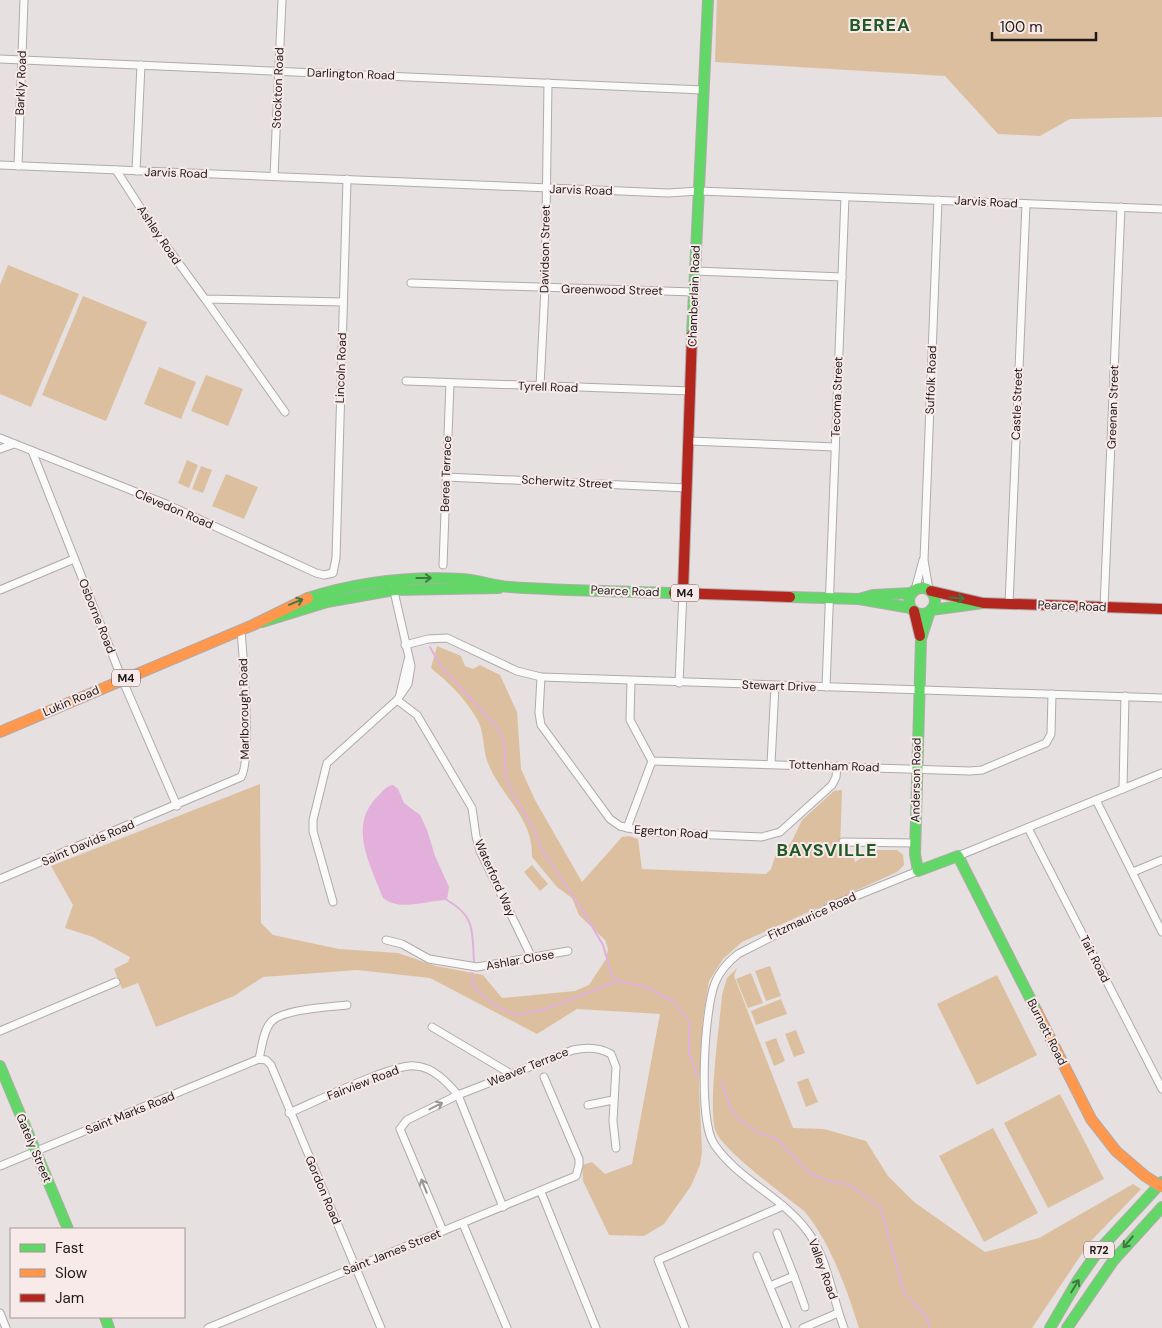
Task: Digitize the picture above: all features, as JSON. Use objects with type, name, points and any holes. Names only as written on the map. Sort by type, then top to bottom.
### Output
[{"type":"main road","name":"Chamberlain Road","points":[[683,592],[694,292],[708,0]]},
{"type":"main road","name":"Pearce Road","points":[[358,584],[392,579],[464,579],[512,587],[859,599],[874,604],[897,604],[921,614],[945,606],[969,607],[983,603]]},
{"type":"main road","name":"Lukin Road","points":[[253,625],[278,609],[312,596],[358,584]]},
{"type":"main road","name":"Pearce Road","points":[[361,595],[394,590],[488,590],[512,587]]},
{"type":"main road","name":"Pearce Road","points":[[859,599],[874,595],[913,592],[923,588],[983,603],[1162,609]]},
{"type":"main road","points":[[921,639],[930,610],[935,601],[930,591]]},
{"type":"main road","points":[[913,592],[909,602],[921,639]]},
{"type":"main road","name":"Lukin Road","points":[[0,732],[253,625],[327,602],[361,595]]},
{"type":"main road","name":"Anderson Road","points":[[918,871],[915,843],[921,639]]},
{"type":"main road","name":"Fitzmaurice Road","points":[[918,871],[958,856]]},
{"type":"main road","name":"Burnett Road","points":[[958,856],[1091,1119],[1116,1151],[1145,1176],[1162,1187]]},
{"type":"main road","name":"Gately Street","points":[[0,1066],[68,1228]]},
{"type":"main road","name":"R72","points":[[1050,1328],[1078,1280],[1099,1250],[1162,1182]]},
{"type":"main road","name":"R72","points":[[1070,1324],[1113,1261],[1162,1207]]},
{"type":"street","name":"Barkly Road","points":[[18,166],[24,0]]},
{"type":"street","name":"Stockton Road","points":[[274,176],[282,0]]},
{"type":"street","name":"Darlington Road","points":[[0,59],[703,90]]},
{"type":"street","points":[[136,171],[141,65]]},
{"type":"street","name":"Davidson Street","points":[[540,386],[545,288],[548,82]]},
{"type":"street","name":"Jarvis Road","points":[[0,165],[668,193],[699,191],[1162,209]]},
{"type":"street","name":"Ashley Road","points":[[116,170],[156,232],[284,412]]},
{"type":"street","name":"Lincoln Road","points":[[336,558],[347,179]]},
{"type":"street","name":"Tecoma Street","points":[[826,687],[845,197]]},
{"type":"street","name":"Suffolk Road","points":[[930,591],[924,560],[938,200]]},
{"type":"street","name":"Castle Street","points":[[1009,604],[1026,204]]},
{"type":"street","name":"Greenan Street","points":[[1104,607],[1121,207]]},
{"type":"street","points":[[695,271],[842,277]]},
{"type":"street","name":"Greenwood Street","points":[[411,283],[694,292]]},
{"type":"street","points":[[205,299],[343,302]]},
{"type":"street","name":"Tyrell Road","points":[[406,381],[691,391]]},
{"type":"street","name":"Berea Terrace","points":[[442,565],[450,383]]},
{"type":"street","name":"Clevedon Road","points":[[0,438],[166,504],[316,573],[324,575],[333,572],[336,558]]},
{"type":"street","points":[[689,441],[835,447]]},
{"type":"street","points":[[0,449],[14,444]]},
{"type":"street","name":"Osborne Road","points":[[32,451],[122,679],[177,806]]},
{"type":"street","name":"Scherwitz Street","points":[[446,477],[687,488]]},
{"type":"street","points":[[0,590],[74,559]]},
{"type":"street","name":"Suffolk Road","points":[[913,592],[924,560]]},
{"type":"street","points":[[333,902],[313,828],[325,766],[398,698],[407,688],[411,676],[392,579]]},
{"type":"street","points":[[679,683],[683,592]]},
{"type":"street","name":"Marlborough Road","points":[[177,806],[234,782],[244,772],[246,691],[241,630]]},
{"type":"street","name":"Stewart Drive","points":[[405,645],[428,639],[447,638],[516,671],[541,677],[1162,698]]},
{"type":"street","name":"Egerton Road","points":[[541,677],[539,713],[541,725],[610,819],[627,828],[646,832],[762,837],[776,835],[832,785],[836,777],[837,766]]},
{"type":"street","points":[[627,828],[648,766],[652,761],[630,720],[631,681]]},
{"type":"street","points":[[771,764],[775,686]]},
{"type":"street","name":"Tottenham Road","points":[[652,761],[982,770],[1046,743],[1051,734],[1052,694]]},
{"type":"street","points":[[1123,789],[1126,696]]},
{"type":"street","name":"Waterford Way","points":[[398,698],[417,715],[472,808],[480,851],[532,958]]},
{"type":"street","name":"Fitzmaurice Road","points":[[958,856],[1162,773]]},
{"type":"street","points":[[1096,800],[1162,932]]},
{"type":"street","name":"Saint Davids Road","points":[[0,880],[177,806]]},
{"type":"street","name":"Tait Road","points":[[1028,828],[1162,1089]]},
{"type":"street","points":[[843,842],[915,843]]},
{"type":"street","points":[[1133,872],[1162,860]]},
{"type":"street","name":"Fitzmaurice Road","points":[[783,1206],[732,1164],[709,1136],[704,1111],[709,1010],[714,984],[726,963],[758,942],[860,894],[918,871]]},
{"type":"street","name":"Ashlar Close","points":[[386,940],[402,944],[429,959],[477,967],[568,951]]},
{"type":"street","points":[[0,1031],[116,982]]},
{"type":"street","points":[[259,1059],[267,1028],[275,1018],[288,1013],[347,1005]]},
{"type":"street","points":[[432,1027],[511,1074]]},
{"type":"street","name":"Weaver Terrace","points":[[443,1231],[400,1128],[407,1120],[458,1095],[573,1050],[582,1048],[604,1050],[611,1054],[616,1067],[613,1100],[613,1133],[616,1148]]},
{"type":"street","name":"Gordon Road","points":[[259,1059],[266,1060],[271,1065],[289,1113],[381,1328]]},
{"type":"street","name":"Saint Marks Road","points":[[0,1166],[259,1059]]},
{"type":"street","name":"Fairview Road","points":[[289,1113],[388,1071],[412,1065],[424,1068],[439,1076],[458,1095]]},
{"type":"street","name":"Saint James Street","points":[[211,1327],[576,1176],[579,1159],[544,1077]]},
{"type":"street","points":[[458,1095],[503,1207]]},
{"type":"street","points":[[588,1105],[613,1100]]},
{"type":"street","points":[[540,1192],[596,1328]]},
{"type":"street","points":[[685,1328],[658,1263],[661,1257],[783,1206]]},
{"type":"street","name":"Valley Road","points":[[783,1206],[798,1219],[815,1243],[844,1328]]},
{"type":"street","points":[[463,1224],[507,1328]]},
{"type":"street","points":[[777,1233],[805,1307]]},
{"type":"street","points":[[758,1256],[787,1328]]},
{"type":"street","points":[[770,1286],[794,1276]]},
{"type":"street","points":[[0,1313],[6,1328]]},
{"type":"street","points":[[803,1328],[838,1313]]},
{"type":"shaded area","points":[[717,0],[1162,0],[1162,117],[1070,119],[1040,136],[998,134],[945,76],[715,62]]},
{"type":"shaded area","points":[[8,265],[79,294],[31,407],[0,394],[0,285]]},
{"type":"shaded area","points":[[83,296],[147,322],[106,421],[42,395]]},
{"type":"shaded area","points":[[159,367],[196,382],[181,419],[144,404]]},
{"type":"shaded area","points":[[206,375],[243,389],[228,426],[191,411]]},
{"type":"shaded area","points":[[187,460],[198,465],[189,488],[178,483]]},
{"type":"shaded area","points":[[201,466],[212,470],[203,493],[192,489]]},
{"type":"shaded area","points":[[226,474],[258,487],[244,519],[212,506]]},
{"type":"shaded area","points":[[437,646],[461,656],[465,666],[473,669],[480,665],[500,675],[517,712],[521,769],[535,800],[582,882],[622,837],[629,836],[638,839],[642,869],[766,874],[771,869],[776,854],[791,843],[802,820],[834,791],[842,790],[840,849],[854,858],[855,862],[874,850],[897,850],[903,855],[904,865],[897,872],[742,942],[723,959],[709,981],[703,1017],[699,1090],[702,1151],[700,1165],[691,1186],[664,1224],[644,1236],[609,1235],[583,1181],[582,1165],[592,1162],[605,1174],[632,1164],[660,1014],[577,1009],[537,1034],[430,978],[357,970],[263,977],[234,996],[156,1027],[138,983],[122,989],[114,969],[128,962],[130,957],[93,937],[65,928],[73,905],[51,866],[260,784],[261,923],[273,935],[339,949],[398,953],[436,966],[483,975],[502,998],[575,991],[589,985],[606,959],[608,949],[605,940],[579,915],[572,898],[557,887],[532,857],[528,830],[488,763],[480,724],[456,691],[431,668]]},
{"type":"shaded area","points":[[393,785],[398,789],[404,803],[420,815],[449,887],[447,900],[405,905],[390,902],[383,898],[364,846],[364,820],[369,808],[378,796],[388,786]]},
{"type":"shaded area","points":[[532,865],[548,884],[540,891],[524,872]]},
{"type":"shaded area","points":[[770,966],[781,996],[766,1001],[755,971]]},
{"type":"shaded area","points":[[737,968],[734,976],[793,1128],[824,1129],[866,1141],[888,1176],[914,1202],[985,1252],[1039,1238],[1133,1184],[1141,1189],[1089,1243],[1032,1328],[859,1328],[837,1266],[813,1223],[804,1211],[731,1151],[716,1132],[713,1086],[722,995],[727,978]]},
{"type":"shaded area","points":[[751,973],[763,1003],[748,1008],[736,979]]},
{"type":"shaded area","points":[[997,975],[1037,1055],[977,1085],[937,1004]]},
{"type":"shaded area","points":[[781,999],[787,1014],[756,1025],[751,1011]]},
{"type":"shaded area","points":[[796,1030],[805,1053],[794,1057],[785,1034]]},
{"type":"shaded area","points":[[776,1038],[785,1061],[774,1066],[765,1042]]},
{"type":"shaded area","points":[[808,1078],[818,1102],[806,1107],[797,1082]]},
{"type":"shaded area","points":[[1060,1094],[1104,1179],[1048,1208],[1004,1123]]},
{"type":"shaded area","points":[[993,1128],[1038,1213],[984,1242],[939,1156]]},
{"type":"waterway","points":[[430,647],[440,665],[498,728],[504,743],[506,777],[511,791],[534,829],[542,851],[582,909],[603,945],[612,976],[618,981]]},
{"type":"waterway","points":[[447,900],[463,912],[468,919],[472,933],[474,962]]},
{"type":"waterway","points":[[472,973],[473,986],[482,995],[499,1008],[517,1015],[546,1009],[618,981],[646,987],[674,1002],[689,1021],[689,1052],[697,1076]]},
{"type":"waterway","points":[[721,1082],[731,1109],[739,1120],[757,1132],[777,1139],[810,1174],[829,1181],[850,1185],[881,1208],[904,1293],[926,1317],[929,1328]]},
{"type":"traffic: fast","points":[[692,335],[708,0]]},
{"type":"traffic: fast","points":[[308,598],[365,584],[423,578],[462,579],[504,586],[531,588],[674,593]]},
{"type":"traffic: fast","points":[[262,622],[327,602],[394,590],[499,588]]},
{"type":"traffic: fast","points":[[922,588],[931,592],[935,601],[931,610],[922,614],[913,610],[909,601],[913,592],[922,588]]},
{"type":"traffic: fast","points":[[790,597],[859,599],[873,595],[912,593]]},
{"type":"traffic: fast","points":[[859,599],[911,608]]},
{"type":"traffic: fast","points":[[931,610],[983,603]]},
{"type":"traffic: fast","points":[[930,611],[921,639],[915,854],[918,871],[958,856],[1037,1012]]},
{"type":"traffic: fast","points":[[0,1066],[68,1228]]},
{"type":"traffic: fast","points":[[1050,1328],[1078,1280],[1099,1250],[1162,1182]]},
{"type":"traffic: fast","points":[[1067,1328],[1113,1261],[1162,1207]]},
{"type":"traffic: fast","points":[[105,1318],[109,1328]]},
{"type":"traffic: slow","points":[[0,732],[253,625],[308,598]]},
{"type":"traffic: slow","points":[[1037,1012],[1091,1119],[1116,1151],[1145,1176]]},
{"type":"traffic: slow","points":[[1145,1176],[1162,1187]]},
{"type":"traffic: jam","points":[[683,592],[692,335]]},
{"type":"traffic: jam","points":[[931,591],[983,603],[1162,609]]},
{"type":"traffic: jam","points":[[674,593],[790,597]]},
{"type":"traffic: jam","points":[[914,611],[920,636]]},
{"type":"district","name":"BEREA","points":[[880,25]]},
{"type":"district","name":"BAYSVILLE","points":[[827,850]]}]
